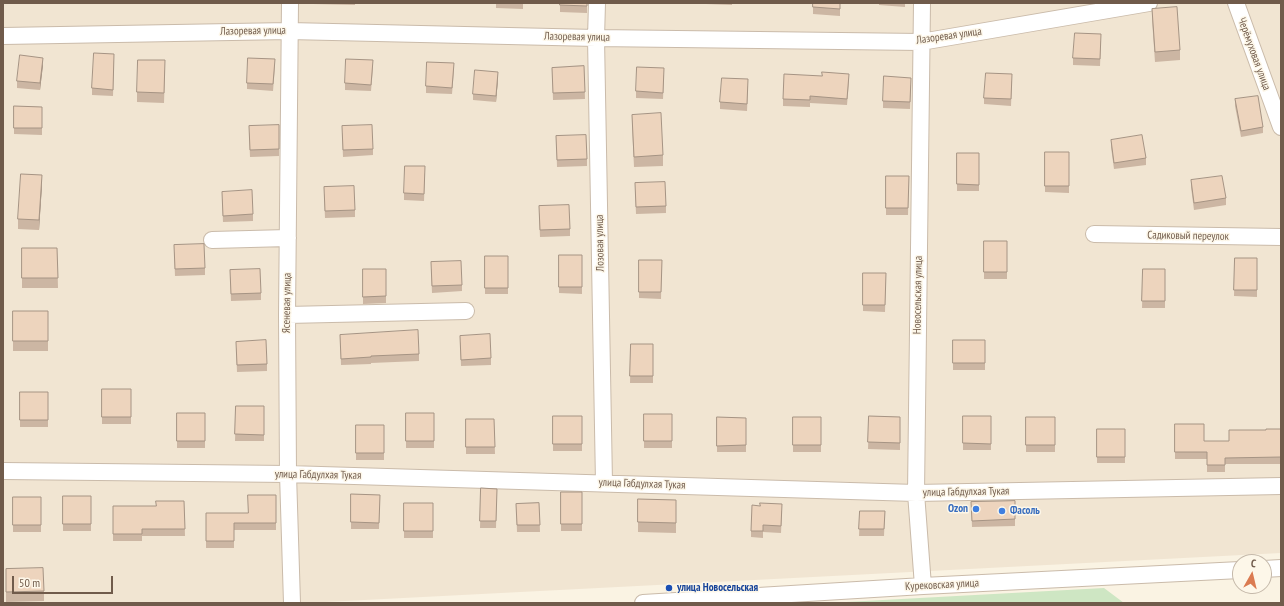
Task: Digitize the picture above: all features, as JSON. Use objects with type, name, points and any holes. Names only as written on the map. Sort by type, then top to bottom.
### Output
[{"type":"street","name":"Ясеневая улица","points":[[290,3],[287,315],[288,474],[292,603]]},
{"type":"street","name":"Лозовая улица","points":[[597,3],[596,38],[604,483]]},
{"type":"street","name":"Новосельская улица","points":[[922,3],[916,493],[923,586]]},
{"type":"street","name":"Лазоревая улица","points":[[3,36],[289,30],[596,38],[921,42],[1148,3]]},
{"type":"street","name":"Черёмуховая улица","points":[[1236,3],[1281,127]]},
{"type":"street","name":"Садиковый переулок","points":[[1094,234],[1281,237]]},
{"type":"street","points":[[212,240],[288,238]]},
{"type":"street","points":[[287,315],[466,311]]},
{"type":"street","name":"улица Габдулхая Тукая","points":[[3,471],[288,474],[916,493],[1281,486]]},
{"type":"street","name":"Курековская улица","points":[[644,603],[923,586],[1232,570]]},
{"type":"shaded area","points":[[3,3],[1281,3],[1281,553],[1232,554],[1232,556],[306,603],[3,603]]},
{"type":"green space","points":[[1104,588],[1124,603],[843,603],[846,602]]},
{"type":"building","points":[[560,3],[587,3],[587,6],[560,5]]},
{"type":"building","points":[[813,3],[840,3],[840,9],[813,7]]},
{"type":"building","points":[[1177,7],[1180,50],[1155,52],[1152,9]]},
{"type":"building","points":[[1075,33],[1101,34],[1100,59],[1073,58]]},
{"type":"building","points":[[94,53],[114,54],[113,90],[92,88]]},
{"type":"building","points":[[20,55],[43,58],[40,83],[17,81]]},
{"type":"building","points":[[248,58],[275,59],[273,84],[247,83]]},
{"type":"building","points":[[346,59],[373,60],[371,85],[345,83]]},
{"type":"building","points":[[138,60],[165,60],[164,93],[137,92]]},
{"type":"building","points":[[427,62],[454,63],[452,88],[426,86]]},
{"type":"building","points":[[584,66],[585,92],[553,93],[552,68]]},
{"type":"building","points":[[637,67],[664,68],[663,93],[636,91]]},
{"type":"building","points":[[475,70],[498,72],[496,96],[473,94]]},
{"type":"building","points":[[822,72],[849,74],[847,99],[810,96],[810,100],[783,99],[784,74],[822,76]]},
{"type":"building","points":[[986,73],[1012,74],[1011,99],[984,98]]},
{"type":"building","points":[[884,76],[911,78],[910,102],[883,101]]},
{"type":"building","points":[[722,78],[748,79],[747,104],[720,102]]},
{"type":"building","points":[[1258,96],[1263,127],[1241,131],[1235,99]]},
{"type":"building","points":[[14,106],[42,107],[42,128],[14,128]]},
{"type":"building","points":[[661,113],[663,155],[634,157],[632,115]]},
{"type":"building","points":[[279,125],[279,149],[250,150],[249,126]]},
{"type":"building","points":[[372,125],[373,149],[343,150],[342,126]]},
{"type":"building","points":[[586,135],[587,159],[557,160],[556,136]]},
{"type":"building","points":[[1142,135],[1146,158],[1114,163],[1111,140]]},
{"type":"building","points":[[1045,152],[1069,152],[1069,186],[1045,186]]},
{"type":"building","points":[[957,153],[979,153],[979,185],[957,184]]},
{"type":"building","points":[[405,166],[425,166],[424,194],[404,193]]},
{"type":"building","points":[[21,174],[42,175],[39,220],[18,219]]},
{"type":"building","points":[[886,176],[909,176],[908,208],[886,208]]},
{"type":"building","points":[[1222,176],[1226,198],[1194,203],[1191,180]]},
{"type":"building","points":[[665,182],[666,206],[636,207],[635,183]]},
{"type":"building","points":[[354,186],[355,210],[325,211],[324,187]]},
{"type":"building","points":[[252,190],[253,214],[223,216],[222,192]]},
{"type":"building","points":[[569,205],[570,229],[540,230],[539,206]]},
{"type":"building","points":[[984,241],[1007,241],[1007,272],[984,272]]},
{"type":"building","points":[[204,244],[205,268],[175,269],[174,245]]},
{"type":"building","points":[[22,248],[57,248],[58,278],[22,278]]},
{"type":"building","points":[[559,255],[582,255],[582,287],[559,287]]},
{"type":"building","points":[[485,256],[508,256],[508,288],[485,288]]},
{"type":"building","points":[[1235,258],[1257,258],[1257,290],[1234,290]]},
{"type":"building","points":[[639,260],[662,260],[661,292],[639,292]]},
{"type":"building","points":[[461,261],[462,285],[432,286],[431,262]]},
{"type":"building","points":[[260,269],[261,293],[231,294],[230,270]]},
{"type":"building","points":[[363,269],[386,269],[386,296],[363,297]]},
{"type":"building","points":[[1143,269],[1165,269],[1165,301],[1142,301]]},
{"type":"building","points":[[863,273],[886,273],[885,305],[863,305]]},
{"type":"building","points":[[13,311],[48,311],[48,341],[13,341]]},
{"type":"building","points":[[418,330],[419,354],[341,359],[340,335]]},
{"type":"building","points":[[490,334],[491,358],[461,360],[460,336]]},
{"type":"building","points":[[266,340],[267,364],[237,365],[236,342]]},
{"type":"building","points":[[953,340],[985,340],[985,363],[953,363]]},
{"type":"building","points":[[631,344],[653,344],[653,376],[630,376]]},
{"type":"building","points":[[102,389],[131,389],[131,417],[102,417]]},
{"type":"building","points":[[20,392],[48,392],[48,420],[20,420]]},
{"type":"building","points":[[236,406],[264,406],[264,435],[235,434]]},
{"type":"building","points":[[177,413],[205,413],[205,441],[177,441]]},
{"type":"building","points":[[406,413],[434,413],[434,441],[406,441]]},
{"type":"building","points":[[644,414],[672,414],[672,441],[644,441]]},
{"type":"building","points":[[553,416],[582,416],[582,444],[553,444]]},
{"type":"building","points":[[869,416],[900,417],[900,443],[868,442]]},
{"type":"building","points":[[963,416],[991,416],[991,444],[963,443]]},
{"type":"building","points":[[717,417],[746,418],[746,445],[717,446]]},
{"type":"building","points":[[793,417],[821,417],[821,445],[793,445]]},
{"type":"building","points":[[1026,417],[1055,417],[1055,445],[1026,445]]},
{"type":"building","points":[[466,419],[494,419],[495,447],[466,447]]},
{"type":"building","points":[[1175,424],[1204,424],[1204,441],[1229,441],[1229,430],[1281,429],[1281,457],[1225,458],[1225,465],[1207,465],[1207,452],[1175,452]]},
{"type":"building","points":[[356,425],[384,425],[384,453],[356,453]]},
{"type":"building","points":[[1097,429],[1125,429],[1125,457],[1097,457]]},
{"type":"building","points":[[481,488],[497,489],[496,521],[480,521]]},
{"type":"building","points":[[561,492],[582,492],[582,524],[561,524]]},
{"type":"building","points":[[351,494],[380,495],[379,523],[351,522]]},
{"type":"building","points":[[248,495],[276,495],[276,523],[234,523],[234,541],[206,541],[206,513],[248,513]]},
{"type":"building","points":[[63,496],[91,496],[91,524],[63,524]]},
{"type":"building","points":[[13,497],[41,497],[41,525],[13,525]]},
{"type":"building","points":[[638,499],[676,500],[676,523],[638,522]]},
{"type":"building","points":[[156,501],[184,501],[185,529],[142,529],[142,534],[113,534],[113,506],[156,506]]},
{"type":"building","points":[[1015,501],[1015,519],[972,521],[971,502]]},
{"type":"building","points":[[404,503],[433,503],[433,531],[404,531]]},
{"type":"building","points":[[539,503],[540,525],[517,525],[516,504]]},
{"type":"building","points":[[760,503],[782,504],[781,526],[763,525],[763,531],[751,531],[752,505],[760,506]]},
{"type":"building","points":[[860,511],[885,511],[884,529],[859,529]]},
{"type":"building","points":[[43,568],[44,591],[6,592],[6,569]]},
{"type":"place","name":"Ozon","points":[[976,509]]},
{"type":"place","name":"Фасоль","points":[[1002,511]]},
{"type":"place","name":"улица Новосельская","points":[[669,588]]}]
